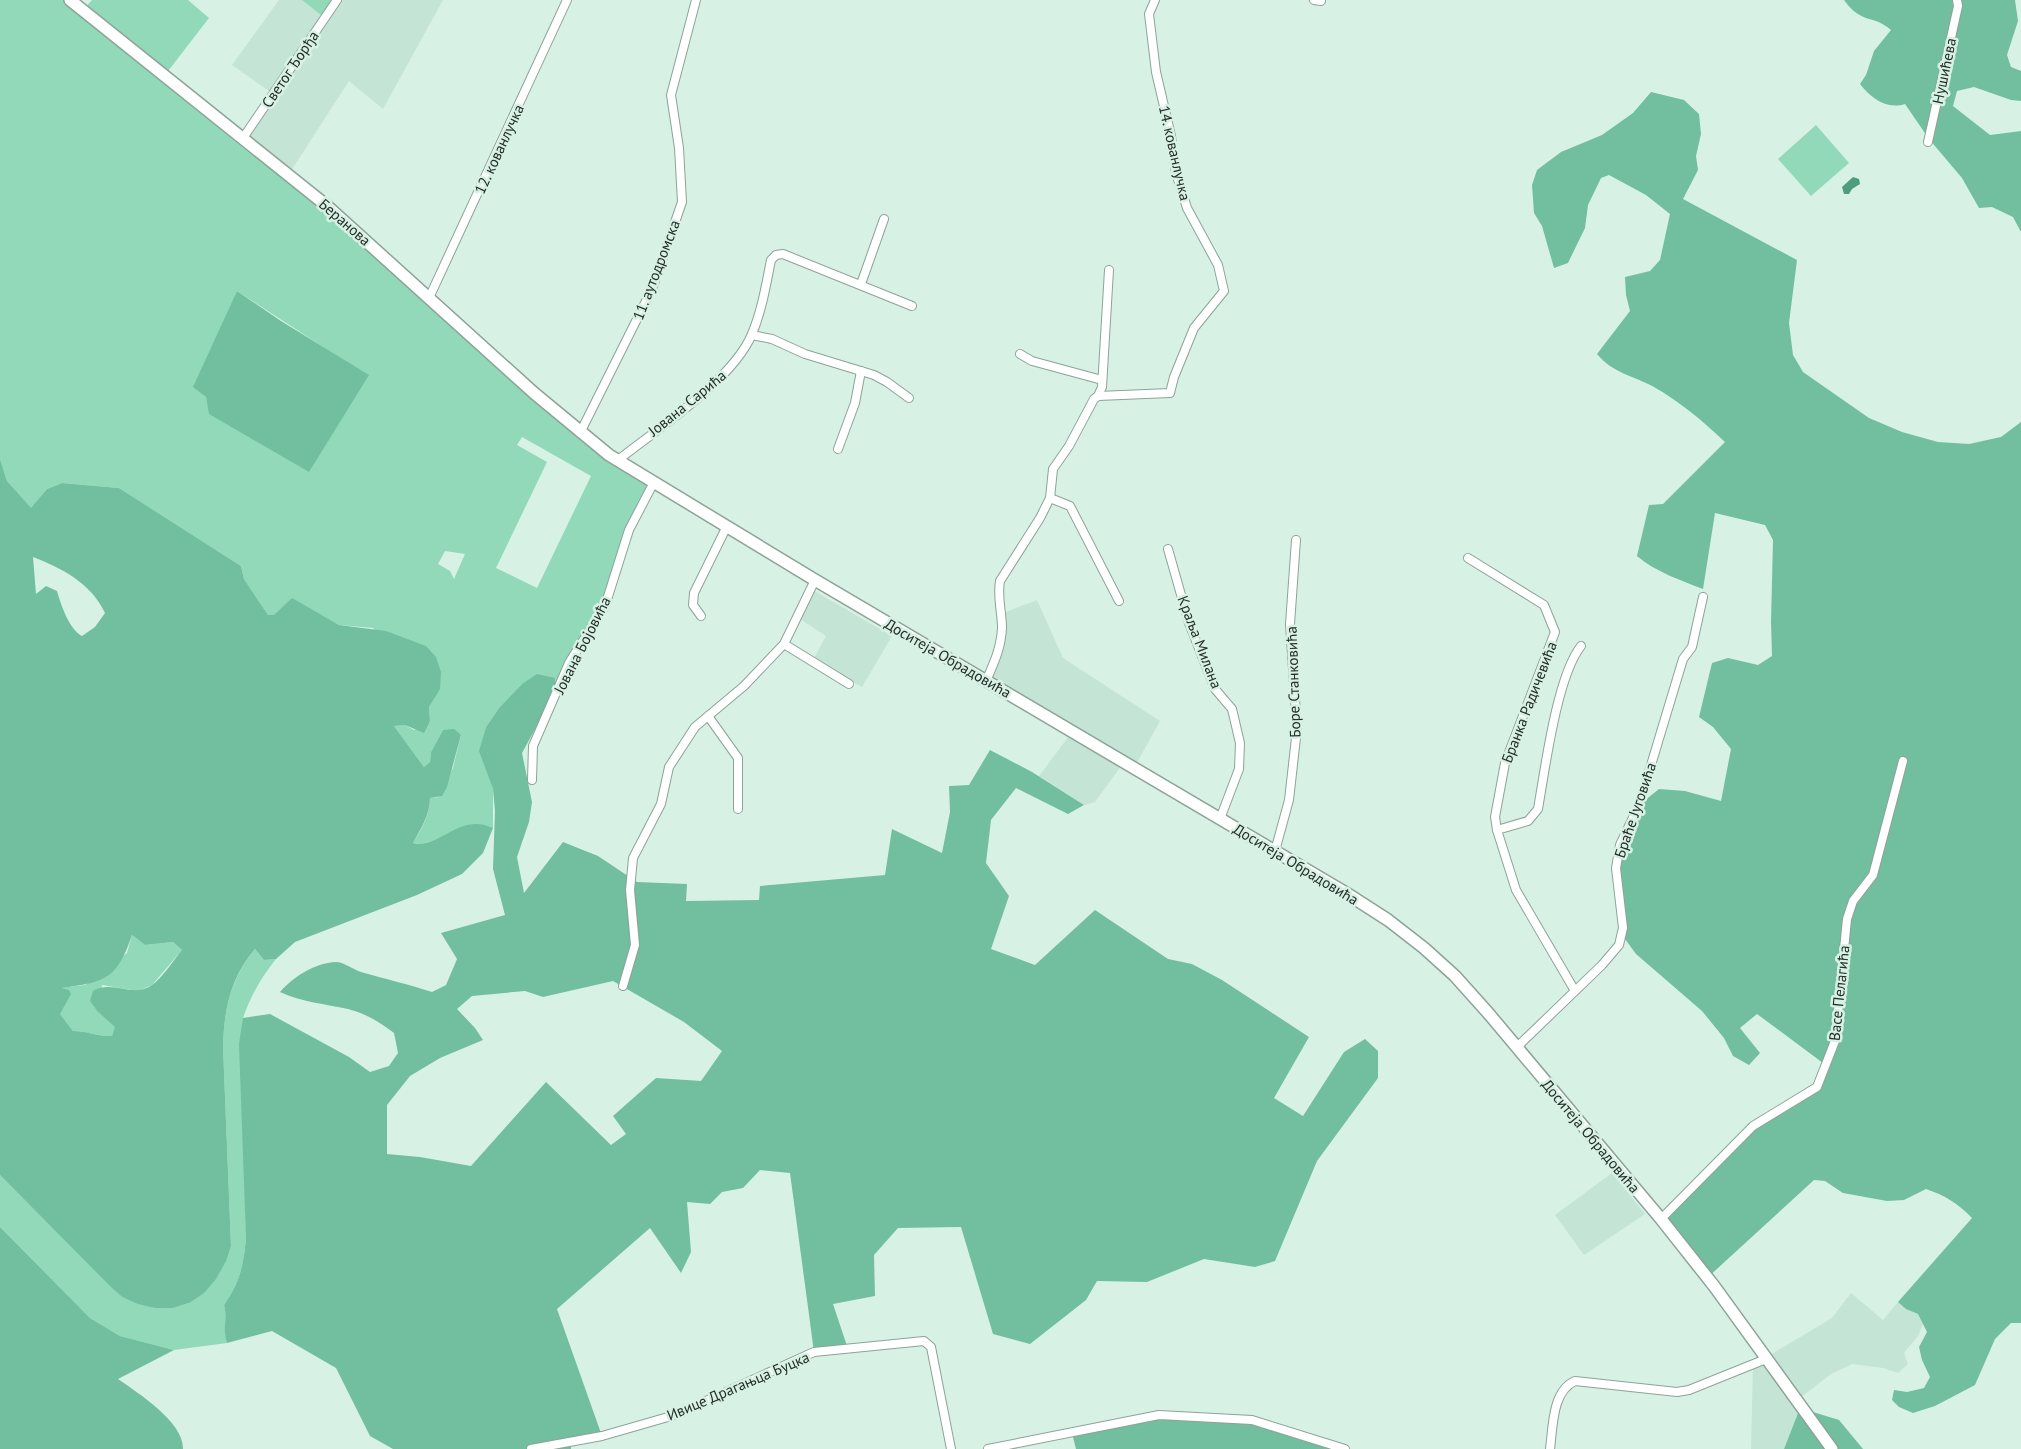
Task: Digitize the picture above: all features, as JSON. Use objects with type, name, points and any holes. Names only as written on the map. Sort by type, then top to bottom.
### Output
[{"type":"main road","name":"Беранова","points":[[70,0],[327,206],[580,433],[613,458]]},
{"type":"main road","name":"Доситеја Обрадовића","points":[[613,458],[726,528],[1346,893],[1412,938],[1454,976],[1517,1047],[1661,1219],[1714,1286],[1832,1449]]},
{"type":"street","name":"Светог Ђорђа","points":[[244,138],[337,0]]},
{"type":"street","name":"12. кованлучка","points":[[429,298],[567,0]]},
{"type":"street","name":"11. аутодромска","points":[[580,433],[652,289],[682,202],[679,148],[671,95],[696,0]]},
{"type":"street","name":"14. кованлучка","points":[[1098,396],[1170,393],[1174,377],[1194,328],[1224,291],[1218,266],[1187,208],[1176,173],[1171,136],[1156,72],[1149,14],[1155,0]]},
{"type":"street","name":"Нушићева","points":[[1928,142],[1958,6],[1957,0]]},
{"type":"street","points":[[861,284],[884,219]]},
{"type":"street","name":"Јована Сарића","points":[[613,458],[731,368],[752,335],[761,310],[771,260],[776,256],[783,254],[912,306]]},
{"type":"street","points":[[986,681],[998,654],[1002,628],[998,590],[1000,581],[1024,547],[1050,498],[1054,469],[1102,387],[1108,270]]},
{"type":"street","points":[[752,335],[772,339],[805,354],[861,371],[888,382],[909,398]]},
{"type":"street","points":[[1020,354],[1032,361],[1102,380]]},
{"type":"street","points":[[838,449],[854,403],[861,371]]},
{"type":"street","name":"Јована Бојовића","points":[[532,780],[533,746],[569,663],[604,606],[629,530],[653,484]]},
{"type":"street","points":[[1050,498],[1070,506],[1119,601]]},
{"type":"street","points":[[701,616],[693,604],[694,593],[726,528]]},
{"type":"street","name":"Боре Станковића","points":[[1275,851],[1289,800],[1297,729],[1290,624],[1296,540]]},
{"type":"street","name":"Краља Милана","points":[[1168,549],[1189,623],[1215,689],[1232,709],[1240,743],[1239,769],[1220,819]]},
{"type":"street","name":"Бранка Радичевића","points":[[1468,558],[1544,605],[1555,632],[1505,763],[1495,817],[1497,830],[1516,890],[1575,991]]},
{"type":"street","points":[[623,986],[635,945],[630,890],[633,858],[661,804],[668,767],[695,727],[744,686],[784,644],[815,580]]},
{"type":"street","name":"Браће Југовића","points":[[1517,1047],[1602,965],[1619,944],[1622,935],[1616,868],[1620,845],[1639,805],[1683,659],[1692,647],[1703,597]]},
{"type":"street","points":[[784,644],[849,684]]},
{"type":"street","name":"Бранка Радичевића","points":[[1497,830],[1528,821],[1538,809],[1563,687],[1575,653],[1581,646]]},
{"type":"street","points":[[708,716],[738,758],[738,809]]},
{"type":"street","name":"Васе Пелагића","points":[[1661,1219],[1719,1158],[1753,1126],[1816,1087],[1824,1074],[1836,1041],[1847,919],[1853,901],[1873,875],[1903,761]]},
{"type":"street","name":"Ивице Драгањца Буцка","points":[[531,1449],[602,1436],[675,1415],[814,1352],[924,1341],[931,1347],[952,1449]]},
{"type":"street","points":[[1550,1449],[1557,1404],[1562,1390],[1575,1381],[1677,1392],[1689,1390],[1766,1359]]},
{"type":"street","points":[[988,1449],[1159,1415],[1252,1420],[1345,1449]]},
{"type":"shaded area","points":[[0,0],[70,0],[83,10],[92,0],[188,0],[209,18],[165,75],[228,124],[534,393],[653,484],[629,530],[605,606],[555,693],[522,684],[499,708],[486,727],[480,751],[493,789],[493,828],[483,825],[472,825],[422,844],[413,843],[427,816],[430,798],[439,797],[453,768],[461,735],[443,730],[431,752],[430,762],[424,767],[394,726],[405,725],[414,730],[430,722],[429,707],[434,698],[373,628],[339,625],[321,615],[268,615],[244,579],[241,566],[119,488],[62,483],[47,489],[31,509],[7,481],[0,459]],"holes":[[[237,291],[368,376],[209,410],[206,397],[197,388]],[[522,437],[591,476],[537,588],[496,568],[547,462],[517,445]],[[445,551],[465,554],[454,579],[450,571],[438,564]]]},
{"type":"shaded area","points":[[279,0],[302,0],[325,17],[337,0],[443,0],[383,109],[349,81],[289,174],[243,138],[272,93],[232,65]]},
{"type":"shaded area","points":[[302,0],[337,0],[325,18]]},
{"type":"shaded area","points":[[1844,0],[2015,0],[2018,21],[2007,55],[2011,67],[2021,71],[2021,101],[2011,100],[1974,87],[1957,91],[1953,106],[1990,135],[2021,131],[2021,232],[2013,217],[1992,207],[1979,208],[1962,178],[1929,139],[1905,104],[1892,105],[1880,102],[1860,84],[1866,75],[1874,51],[1891,30],[1879,22],[1856,13]]},
{"type":"shaded area","points":[[1651,92],[1684,100],[1699,114],[1701,134],[1696,156],[1698,170],[1683,199],[1797,260],[1789,323],[1793,355],[1803,372],[1869,418],[1902,432],[1938,442],[1969,444],[2001,437],[2021,422],[2021,1323],[2011,1323],[1995,1339],[1975,1385],[1935,1406],[1913,1413],[1899,1407],[1892,1400],[1894,1390],[1907,1392],[1924,1388],[1930,1377],[1922,1360],[1919,1347],[1927,1332],[1918,1314],[1906,1309],[1898,1302],[1972,1218],[1956,1204],[1926,1189],[1904,1200],[1887,1201],[1843,1193],[1825,1181],[1814,1180],[1707,1278],[1661,1219],[1753,1126],[1816,1087],[1827,1066],[1757,1014],[1740,1028],[1760,1053],[1749,1065],[1733,1056],[1724,1038],[1702,1011],[1636,954],[1622,935],[1620,845],[1639,805],[1659,789],[1685,791],[1721,801],[1731,749],[1713,727],[1699,717],[1712,663],[1728,658],[1758,665],[1772,656],[1773,540],[1765,525],[1715,513],[1703,589],[1660,571],[1637,556],[1649,505],[1663,504],[1725,442],[1700,419],[1673,399],[1654,387],[1610,366],[1597,354],[1630,311],[1626,295],[1625,277],[1650,271],[1660,260],[1670,214],[1646,195],[1609,175],[1601,178],[1588,205],[1585,228],[1568,263],[1554,268],[1542,226],[1534,213],[1532,185],[1537,170],[1561,152],[1602,135],[1633,113]]},
{"type":"shaded area","points":[[1816,125],[1849,163],[1811,196],[1778,159]]},
{"type":"shaded area","points":[[1853,177],[1859,179],[1860,184],[1852,189],[1849,194],[1844,194],[1842,187]]},
{"type":"shaded area","points":[[237,291],[281,321],[369,375],[309,472],[209,414],[206,397],[193,387]]},
{"type":"shaded area","points":[[0,459],[7,481],[31,508],[47,489],[62,483],[119,488],[241,566],[244,579],[268,615],[274,615],[292,598],[339,625],[386,631],[426,646],[436,657],[441,672],[440,689],[429,707],[430,721],[424,733],[405,725],[394,726],[424,767],[430,762],[431,752],[443,730],[454,729],[461,735],[447,787],[442,796],[430,798],[427,816],[413,843],[422,844],[470,825],[481,824],[493,828],[483,853],[462,874],[417,895],[295,942],[276,959],[264,960],[255,949],[246,960],[230,995],[225,1020],[223,1047],[231,1246],[226,1261],[216,1279],[204,1293],[189,1303],[173,1308],[155,1308],[138,1304],[122,1297],[0,1175]],"holes":[[[33,557],[75,578],[92,593],[105,613],[95,627],[82,636],[77,633],[69,622],[57,591],[46,586],[36,594]],[[132,935],[145,945],[173,942],[182,950],[160,978],[145,989],[130,990],[108,987],[93,991],[90,1001],[98,1012],[115,1027],[112,1036],[73,1031],[60,1014],[71,994],[69,990],[61,988],[89,983],[108,976],[121,961]]]},
{"type":"shaded area","points":[[811,589],[892,636],[862,687],[813,660],[826,636],[797,617]]},
{"type":"shaded area","points":[[1037,600],[1063,658],[1160,721],[1134,768],[1124,762],[1095,802],[1084,805],[1039,776],[1072,732],[986,681],[998,654],[1000,614]]},
{"type":"shaded area","points":[[537,674],[555,678],[555,693],[522,753],[532,802],[529,822],[517,857],[524,893],[563,842],[598,856],[637,882],[687,884],[686,901],[759,900],[760,886],[885,875],[892,829],[942,853],[950,812],[949,786],[969,785],[990,750],[1032,772],[1084,805],[1068,814],[1016,788],[991,820],[986,863],[1009,896],[991,949],[1035,965],[1095,910],[1168,959],[1192,964],[1222,980],[1309,1037],[1274,1098],[1303,1116],[1344,1052],[1365,1039],[1378,1051],[1378,1078],[1317,1161],[1275,1261],[1255,1267],[1204,1259],[1147,1282],[1097,1281],[1086,1300],[1030,1344],[993,1334],[961,1227],[898,1228],[874,1255],[875,1296],[833,1304],[848,1349],[814,1352],[790,1173],[760,1170],[743,1188],[722,1192],[710,1204],[687,1202],[691,1252],[681,1273],[650,1228],[557,1309],[602,1436],[571,1443],[571,1449],[393,1449],[370,1436],[336,1368],[272,1331],[227,1343],[224,1305],[234,1289],[240,1274],[246,1239],[239,1044],[243,1018],[270,1014],[349,1057],[370,1072],[389,1066],[398,1053],[394,1033],[384,1026],[367,1016],[348,1009],[305,1000],[280,992],[305,971],[320,965],[336,962],[361,972],[432,992],[446,985],[457,959],[441,933],[505,915],[493,869],[495,811],[493,789],[479,751],[486,727],[499,708],[522,684]],"holes":[[[613,981],[684,1022],[722,1051],[701,1081],[656,1078],[613,1116],[626,1134],[611,1145],[546,1082],[471,1166],[420,1157],[387,1154],[387,1105],[410,1076],[440,1058],[483,1040],[475,1028],[457,1009],[472,996],[525,991],[543,997]]]},
{"type":"shaded area","points":[[132,935],[145,945],[173,942],[182,950],[152,985],[138,991],[102,985],[98,1012],[116,1027],[112,1036],[73,1031],[60,1014],[59,988],[85,985],[127,953]]},
{"type":"shaded area","points":[[255,949],[264,960],[276,959],[257,987],[243,1018],[246,1239],[240,1274],[234,1289],[224,1305],[227,1343],[174,1350],[120,1336],[90,1318],[0,1227],[0,1175],[122,1297],[155,1308],[173,1308],[189,1303],[231,1246],[223,1047],[225,1020],[234,983],[246,960]]},
{"type":"shaded area","points":[[1612,1173],[1645,1214],[1584,1255],[1555,1215]]},
{"type":"shaded area","points":[[0,1227],[90,1318],[120,1336],[174,1350],[118,1379],[148,1400],[168,1419],[181,1439],[183,1449],[0,1449]]},
{"type":"shaded area","points":[[1851,1293],[1883,1320],[1898,1302],[1906,1309],[1918,1314],[1923,1324],[1918,1336],[1904,1353],[1908,1364],[1898,1373],[1883,1368],[1852,1364],[1831,1374],[1796,1401],[1800,1408],[1784,1449],[1751,1449],[1753,1365],[1832,1318]]},
{"type":"shaded area","points":[[1800,1408],[1839,1420],[1863,1449],[1784,1449]]},
{"type":"shaded area","points":[[1159,1415],[1247,1420],[1346,1449],[1076,1449],[1072,1433]]}]
